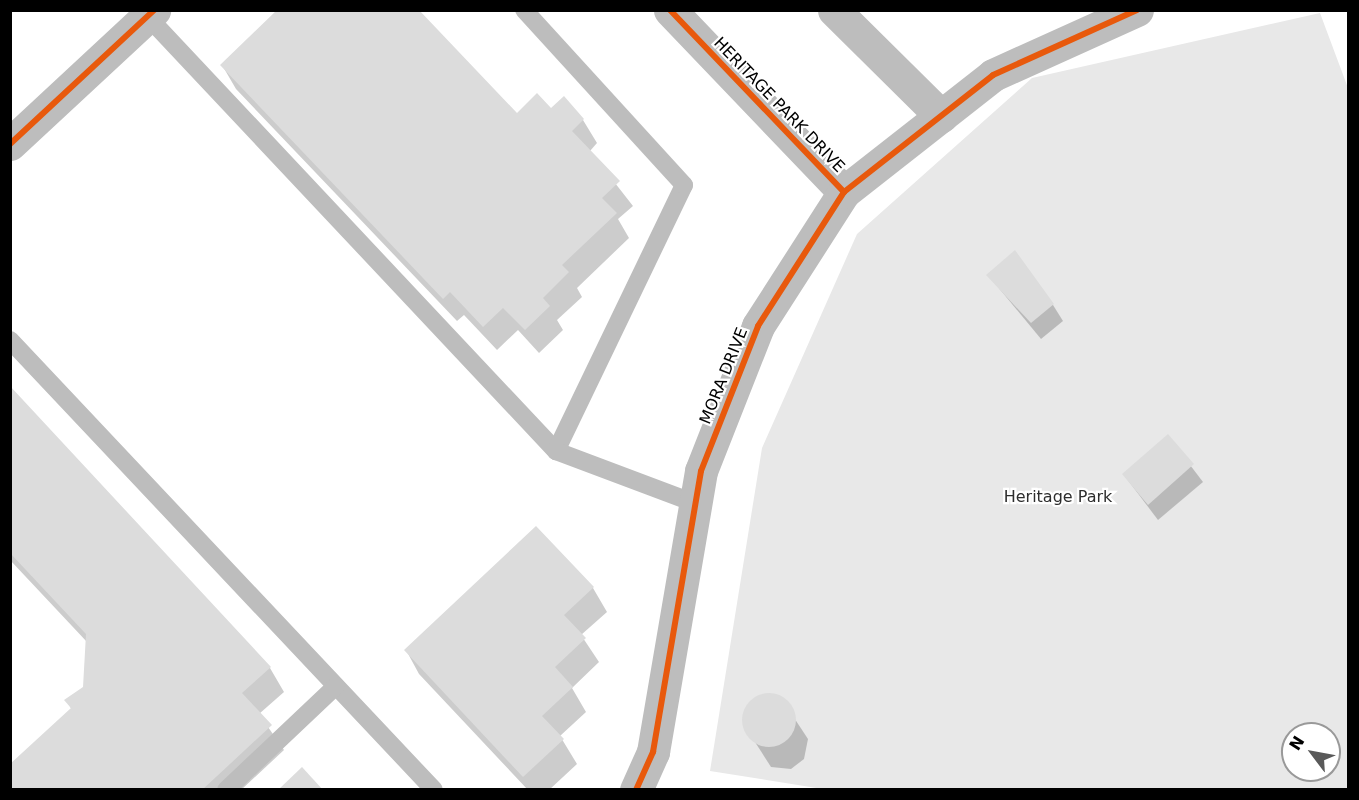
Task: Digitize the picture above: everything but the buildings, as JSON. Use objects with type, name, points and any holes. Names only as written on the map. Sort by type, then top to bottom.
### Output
[{"type":"street","name":"HERITAGE PARK DRIVE","points":[[670,10],[844,192]]},
{"type":"street","points":[[834,10],[941,116]]},
{"type":"street","name":"MORA DRIVE","points":[[640,788],[653,752],[701,471],[758,326],[844,192],[993,75],[1137,10]]},
{"type":"street","points":[[10,144],[151,14]]},
{"type":"lane","points":[[524,10],[684,185],[556,451]]},
{"type":"lane","points":[[151,14],[556,451],[694,503]]},
{"type":"lane","points":[[10,340],[434,789]]},
{"type":"lane","points":[[226,789],[336,686]]},
{"type":"green space","name":"Heritage Park","points":[[1320,13],[1348,88],[1348,789],[829,790],[710,771],[762,448],[857,234],[1032,78]]},
{"type":"cycle path","points":[[10,144],[154,10]]},
{"type":"cycle path","points":[[670,10],[844,192]]},
{"type":"cycle path","points":[[636,790],[653,752],[701,471],[758,326],[844,192],[993,75],[1137,10]]}]
